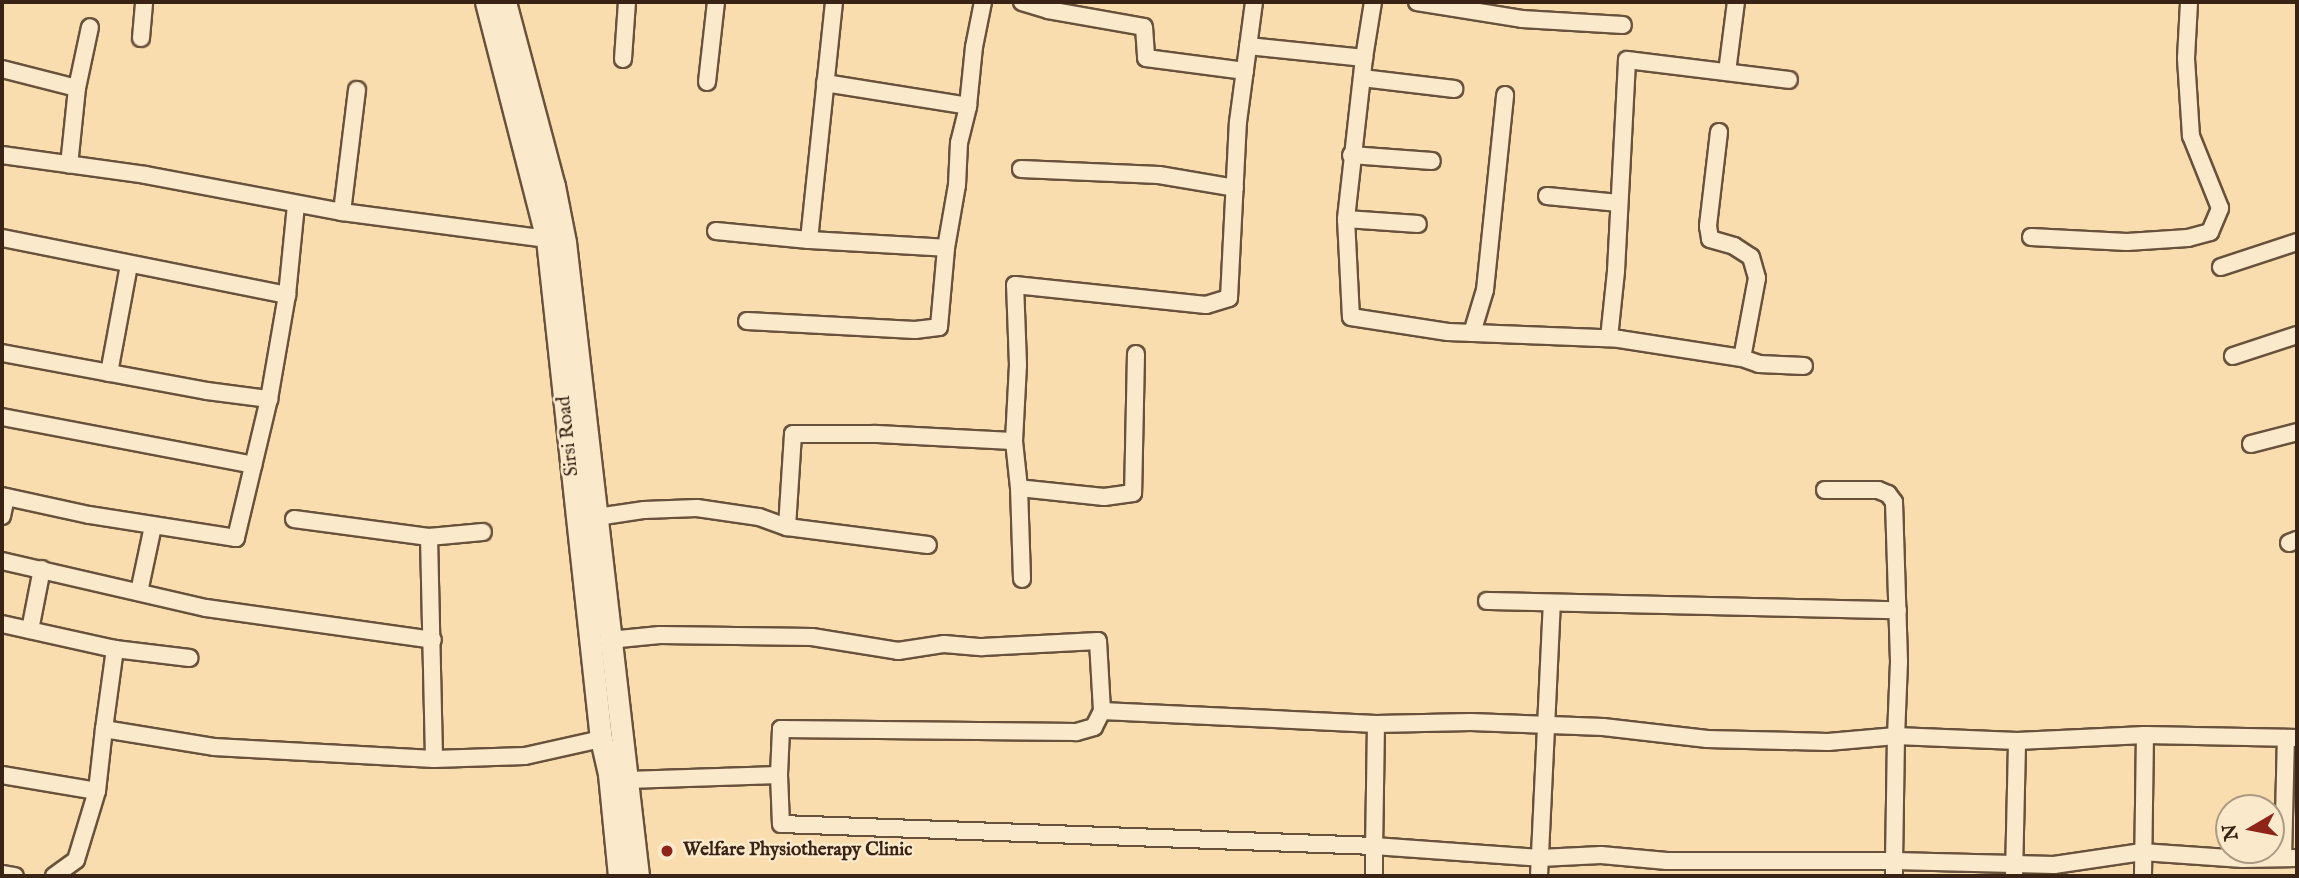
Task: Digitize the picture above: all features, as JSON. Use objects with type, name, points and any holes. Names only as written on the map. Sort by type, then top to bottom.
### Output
[{"type":"main road","name":"Sirsi Road","points":[[486,2],[547,239],[601,739],[609,774],[619,876]]},
{"type":"main road","name":"Sirsi Road","points":[[505,2],[554,186],[565,242],[638,876]]},
{"type":"street","points":[[141,38],[144,2]]},
{"type":"street","points":[[623,59],[627,2]]},
{"type":"street","points":[[707,82],[716,2]]},
{"type":"street","points":[[809,240],[834,2]]},
{"type":"street","points":[[747,321],[915,330],[939,327],[946,248],[957,185],[959,143],[968,106],[982,2]]},
{"type":"street","points":[[1022,2],[1144,27],[1146,58],[1245,71]]},
{"type":"street","points":[[1022,579],[1019,488],[1014,441],[1018,365],[1015,285],[1206,304],[1229,298],[1238,121],[1254,2]]},
{"type":"street","points":[[1373,2],[1351,155],[1346,219],[1351,317],[1472,333],[1609,338],[1742,358],[1759,364],[1804,366]]},
{"type":"street","points":[[1417,2],[1522,19],[1623,25]]},
{"type":"street","points":[[1727,72],[1736,2]]},
{"type":"street","points":[[2031,237],[2127,242],[2188,238],[2210,232],[2220,208],[2190,136],[2186,58],[2189,2]]},
{"type":"street","points":[[69,165],[77,88],[90,27]]},
{"type":"street","points":[[1248,46],[1364,58]]},
{"type":"street","points":[[1609,338],[1627,60],[1789,80]]},
{"type":"street","points":[[2,69],[77,88]]},
{"type":"street","points":[[1362,78],[1454,89]]},
{"type":"street","points":[[825,83],[968,106]]},
{"type":"street","points":[[342,212],[357,90]]},
{"type":"street","points":[[1472,333],[1485,290],[1505,95]]},
{"type":"street","points":[[1718,132],[1707,226],[1710,239],[1734,246],[1751,257],[1757,278],[1742,358]]},
{"type":"street","points":[[2,155],[146,175],[296,205],[547,239]]},
{"type":"street","points":[[1351,155],[1432,161]]},
{"type":"street","points":[[1021,169],[1159,175],[1236,188]]},
{"type":"street","points":[[1547,196],[1619,203]]},
{"type":"street","points":[[2,516],[4,497],[153,526],[236,538],[269,399],[287,295],[296,205]]},
{"type":"street","points":[[1346,219],[1418,224]]},
{"type":"street","points":[[716,231],[809,240],[946,248]]},
{"type":"street","points":[[2,238],[287,295]]},
{"type":"street","points":[[2221,267],[2297,242]]},
{"type":"street","points":[[109,373],[130,265]]},
{"type":"street","points":[[2233,356],[2297,335]]},
{"type":"street","points":[[2,353],[269,399]]},
{"type":"street","points":[[1019,488],[1104,497],[1133,493],[1136,354]]},
{"type":"street","points":[[2,416],[253,465]]},
{"type":"street","points":[[2251,444],[2297,432]]},
{"type":"street","points":[[787,527],[793,435],[876,433],[1014,441]]},
{"type":"street","points":[[1825,490],[1878,490],[1888,494],[1894,502],[1898,610],[1894,869]]},
{"type":"street","points":[[597,517],[644,510],[697,508],[759,517],[787,527],[928,545]]},
{"type":"street","points":[[294,519],[429,537],[483,532]]},
{"type":"street","points":[[139,592],[153,526]]},
{"type":"street","points":[[429,537],[434,759]]},
{"type":"street","points":[[2,561],[206,608],[433,640]]},
{"type":"street","points":[[30,630],[42,569]]},
{"type":"street","points":[[1487,601],[1898,610]]},
{"type":"street","points":[[1539,876],[1552,603]]},
{"type":"street","points":[[2,624],[115,649],[189,658]]},
{"type":"street","points":[[609,640],[660,635],[812,637],[898,651],[944,644],[982,648],[1098,641],[1102,711],[1094,727],[1076,732],[780,729],[781,824],[1374,846],[1540,858],[1601,855],[1667,861],[1894,869],[2014,871],[2142,852],[2242,859],[2290,858],[2291,738],[2145,735],[2017,741],[1896,736],[1828,742],[1707,739],[1603,727],[1376,724],[1102,711]]},
{"type":"street","points":[[54,876],[76,860],[97,790],[115,649]]},
{"type":"street","points":[[1374,876],[1376,724]]},
{"type":"street","points":[[104,729],[214,747],[434,759],[525,756],[601,739]]},
{"type":"street","points":[[2143,876],[2145,735]]},
{"type":"street","points":[[2014,871],[2017,741]]},
{"type":"street","points":[[2,775],[97,790]]},
{"type":"street","points":[[627,780],[779,775]]},
{"type":"street","points":[[2,874],[15,876]]},
{"type":"place","name":"Welfare Physiotherapy Clinic","points":[[667,851]]}]
